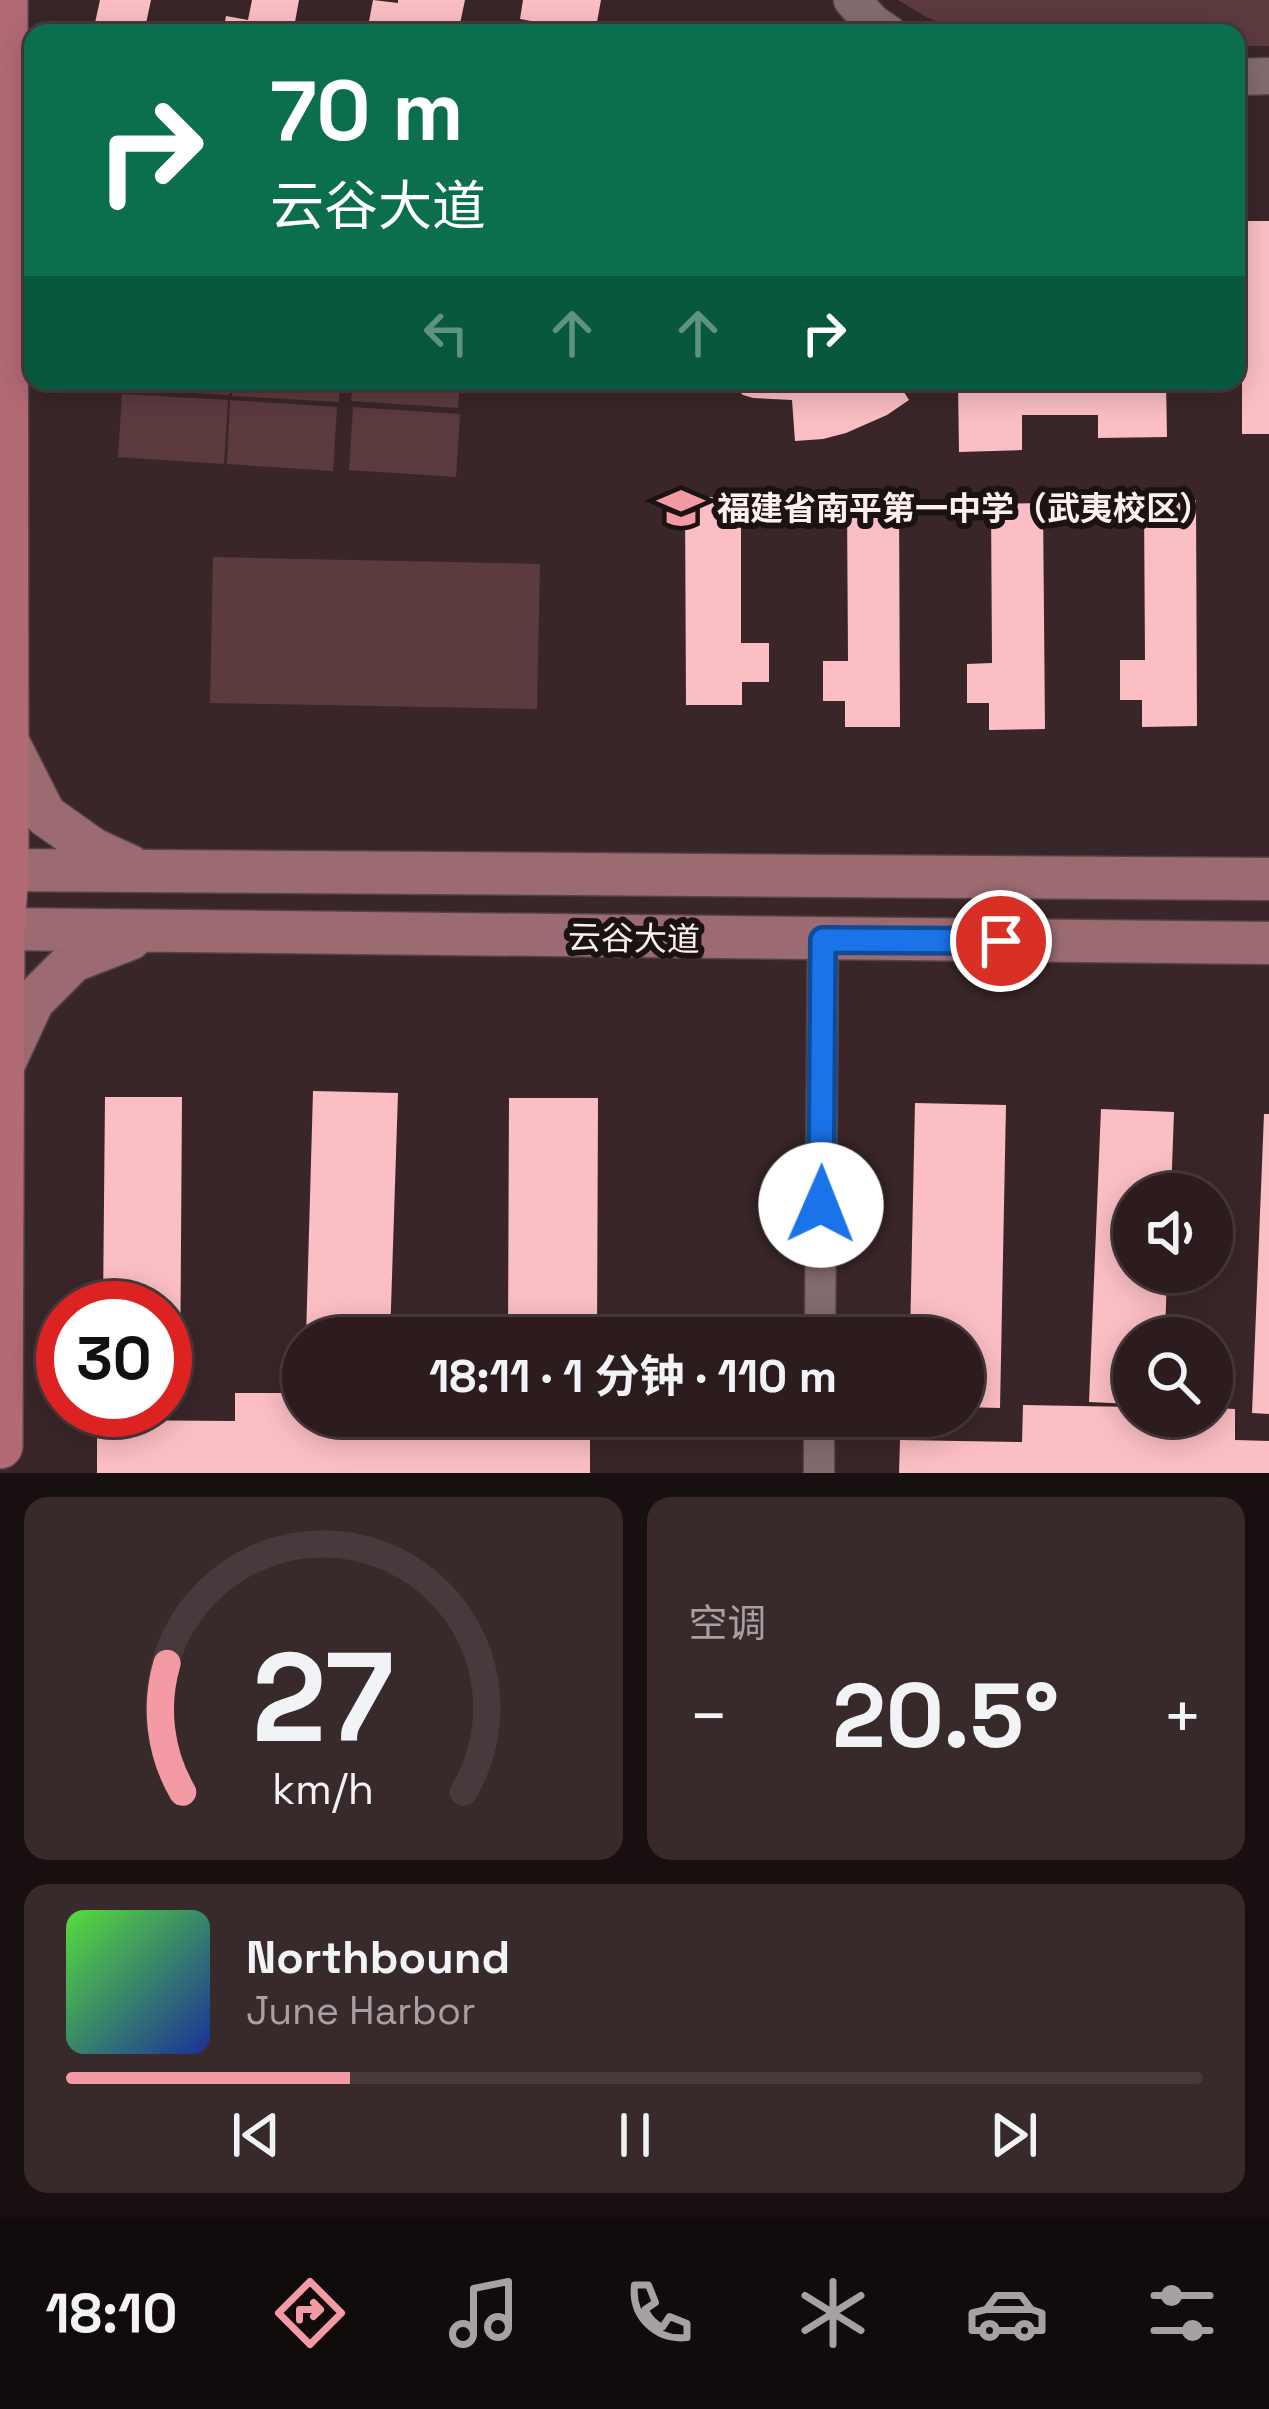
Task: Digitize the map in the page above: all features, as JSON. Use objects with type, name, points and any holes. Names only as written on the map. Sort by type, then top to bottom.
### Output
[{"type":"main road","points":[[0,1446],[6,738],[4,0]]},
{"type":"main road","points":[[6,738],[45,815],[93,849],[142,871]]},
{"type":"main road","name":"云谷大道","points":[[3,870],[1269,879]]},
{"type":"main road","name":"云谷大道","points":[[1,930],[1269,943]]},
{"type":"main road","points":[[2,1068],[33,1001],[74,961],[149,932]]},
{"type":"street","points":[[852,0],[874,24]]},
{"type":"street","points":[[820,1317],[823,940]]},
{"type":"street","points":[[819,1437],[819,1473]]},
{"type":"shaded area","points":[[898,0],[1269,0],[1269,46],[1245,46],[1245,24],[944,24]]},
{"type":"shaded area","points":[[140,390],[229,390],[229,395]]},
{"type":"shaded area","points":[[232,390],[340,390],[339,402],[232,396]]},
{"type":"shaded area","points":[[352,390],[459,390],[458,408],[351,401]]},
{"type":"shaded area","points":[[122,394],[228,400],[224,464],[118,457]]},
{"type":"shaded area","points":[[230,400],[337,407],[333,471],[227,464]]},
{"type":"shaded area","points":[[353,407],[460,414],[456,477],[349,470]]},
{"type":"shaded area","points":[[213,557],[540,564],[537,709],[210,703]]},
{"type":"building","points":[[100,0],[151,0],[146,24],[95,24]]},
{"type":"building","points":[[252,0],[299,0],[295,24],[225,24],[226,16],[248,20]]},
{"type":"building","points":[[373,0],[465,0],[460,24],[368,24]]},
{"type":"building","points":[[523,0],[601,0],[597,24],[520,19]]},
{"type":"building","points":[[1245,221],[1269,221],[1269,434],[1242,434]]},
{"type":"building","points":[[738,390],[903,390],[909,400],[846,433],[795,441],[792,400],[743,395]]},
{"type":"building","points":[[958,390],[1166,390],[1167,437],[1098,438],[1098,415],[1022,415],[1022,450],[959,452]]},
{"type":"building","points":[[685,497],[741,497],[741,643],[769,643],[769,682],[742,682],[742,705],[686,705]]},
{"type":"building","points":[[1196,500],[1197,726],[1142,727],[1142,700],[1120,700],[1120,660],[1145,660],[1144,501]]},
{"type":"building","points":[[847,501],[899,501],[900,727],[845,727],[845,701],[823,701],[823,661],[848,661]]},
{"type":"building","points":[[1043,503],[1045,729],[989,730],[989,703],[967,703],[967,664],[992,663],[991,504]]},
{"type":"building","points":[[313,1091],[398,1093],[391,1317],[307,1317]]},
{"type":"building","points":[[105,1097],[182,1097],[181,1281],[103,1281]]},
{"type":"building","points":[[509,1098],[598,1098],[597,1317],[508,1317]]},
{"type":"building","points":[[915,1103],[1006,1105],[1000,1408],[984,1408],[984,1317],[910,1317]]},
{"type":"building","points":[[1101,1109],[1174,1112],[1172,1173],[1113,1173],[1113,1293],[1166,1293],[1166,1317],[1113,1317],[1113,1403],[1089,1402]]},
{"type":"building","points":[[1264,1114],[1269,1114],[1269,1414],[1252,1413]]},
{"type":"building","points":[[235,1393],[282,1393],[282,1437],[590,1437],[590,1473],[97,1473],[97,1437],[192,1437],[192,1421],[235,1421]]},
{"type":"building","points":[[1023,1405],[1113,1407],[1113,1437],[1233,1437],[1235,1409],[1235,1440],[1269,1441],[1269,1473],[899,1473],[900,1440],[1022,1442]]},
{"type":"place","name":"福建省南平第一中学（武夷校区）","points":[[681,508]]},
{"type":"route","points":[[821,1205],[823,940],[1001,941]]}]
